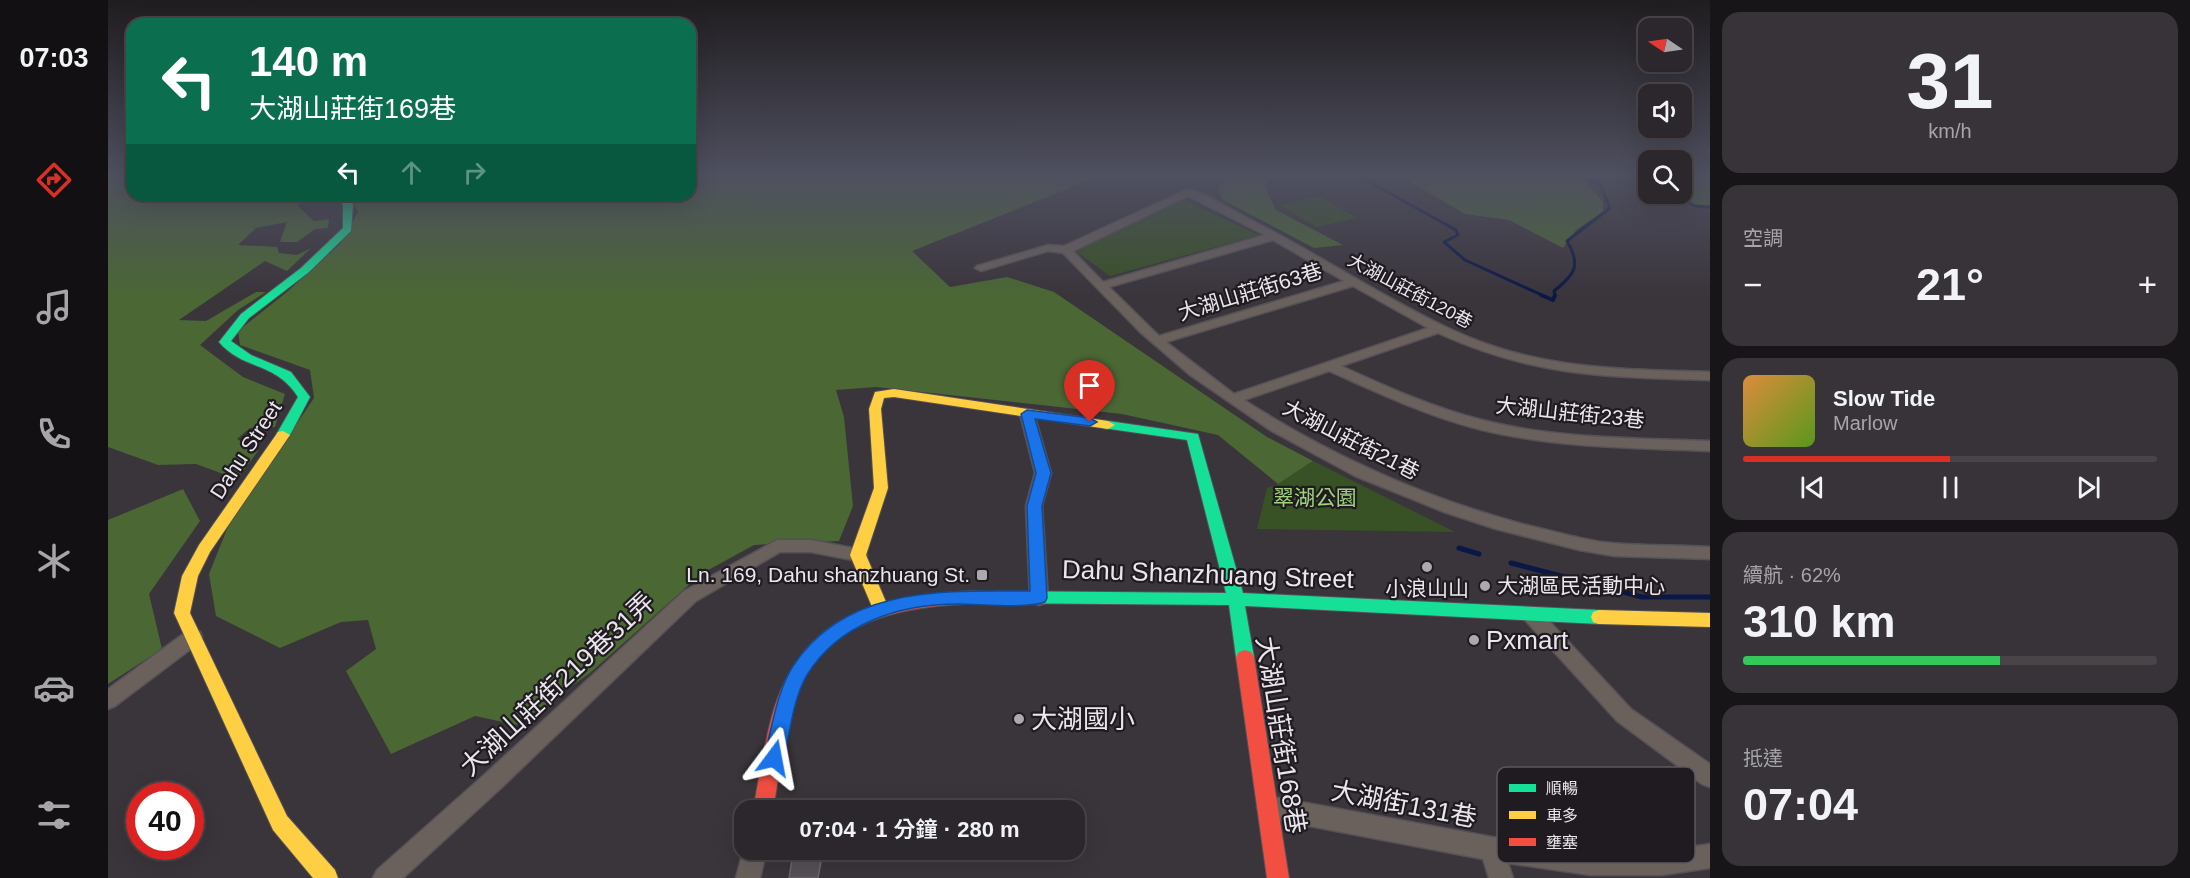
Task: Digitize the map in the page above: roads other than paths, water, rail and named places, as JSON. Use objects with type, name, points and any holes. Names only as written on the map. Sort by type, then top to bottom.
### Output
[{"type":"street","name":"Dahu Street","points":[[193,637],[182,613],[190,576],[204,549],[268,460],[304,397],[299,383],[286,370],[251,361],[231,351],[225,342],[228,335],[257,305],[292,281],[348,229],[348,215]]},
{"type":"street","name":"大湖山莊街120巷","points":[[981,268],[1048,248],[1066,250],[1140,215]]},
{"type":"street","name":"大湖山莊街120巷","points":[[1233,215],[1275,236],[1438,329],[1470,343],[1529,362],[1605,373],[1710,376]]},
{"type":"street","points":[[1101,286],[1275,236]]},
{"type":"street","name":"大湖山莊街21巷","points":[[1066,250],[1123,309],[1194,371],[1276,428],[1356,471],[1453,510],[1517,529],[1601,548],[1710,553]]},
{"type":"street","name":"大湖山莊街63巷","points":[[1159,340],[1352,282]]},
{"type":"street","points":[[1233,399],[1438,329]]},
{"type":"street","name":"大湖山莊街23巷","points":[[1329,366],[1463,420],[1505,430],[1554,437],[1710,446]]},
{"type":"street","points":[[881,609],[858,555],[881,488],[875,409],[879,395],[894,393],[1027,414],[1043,473],[1034,506],[1039,598]]},
{"type":"street","name":"大湖山莊街168巷","points":[[1027,414],[1193,436],[1236,599],[1278,878]]},
{"type":"street","name":"大湖山莊街219巷31弄","points":[[385,878],[492,782],[690,597],[777,546],[811,546],[858,555]]},
{"type":"street","name":"Dahu Shanzhuang Street","points":[[765,800],[787,704],[799,672],[816,650],[842,626],[881,609],[915,600],[945,598],[1236,599],[1532,615],[1710,620]]},
{"type":"street","points":[[1532,615],[1624,715],[1710,777]]},
{"type":"street","points":[[108,700],[193,637],[280,823],[327,878]]},
{"type":"street","name":"大湖街131巷","points":[[1268,807],[1497,850]]},
{"type":"street","points":[[1492,849],[1501,878]]},
{"type":"street","name":"大湖街131巷","points":[[1695,858],[1710,856]]},
{"type":"street","points":[[748,878],[752,860]]},
{"type":"street","name":"大湖街131巷","points":[[1590,863],[1662,863]]},
{"type":"waterway","points":[[1429,215],[1456,230],[1458,235],[1444,242],[1465,260],[1544,296]]},
{"type":"waterway","points":[[1555,295],[1554,291],[1567,280],[1574,269],[1574,257],[1567,241],[1601,215]]},
{"type":"waterway","points":[[1541,295],[1553,300],[1555,295]]},
{"type":"waterway","points":[[1459,548],[1479,554]]},
{"type":"waterway","points":[[1511,563],[1642,597],[1710,597]]},
{"type":"place","name":"小浪山山","points":[[1427,567]]},
{"type":"place","name":"Ln. 169, Dahu shanzhuang St.","points":[[982,575]]},
{"type":"place","name":"大湖區民活動中心","points":[[1485,586]]},
{"type":"place","name":"Pxmart","points":[[1474,640]]},
{"type":"place","name":"大湖國小","points":[[1019,719]]},
{"type":"park label","name":"翠湖公園","points":[[1315,498]]}]
